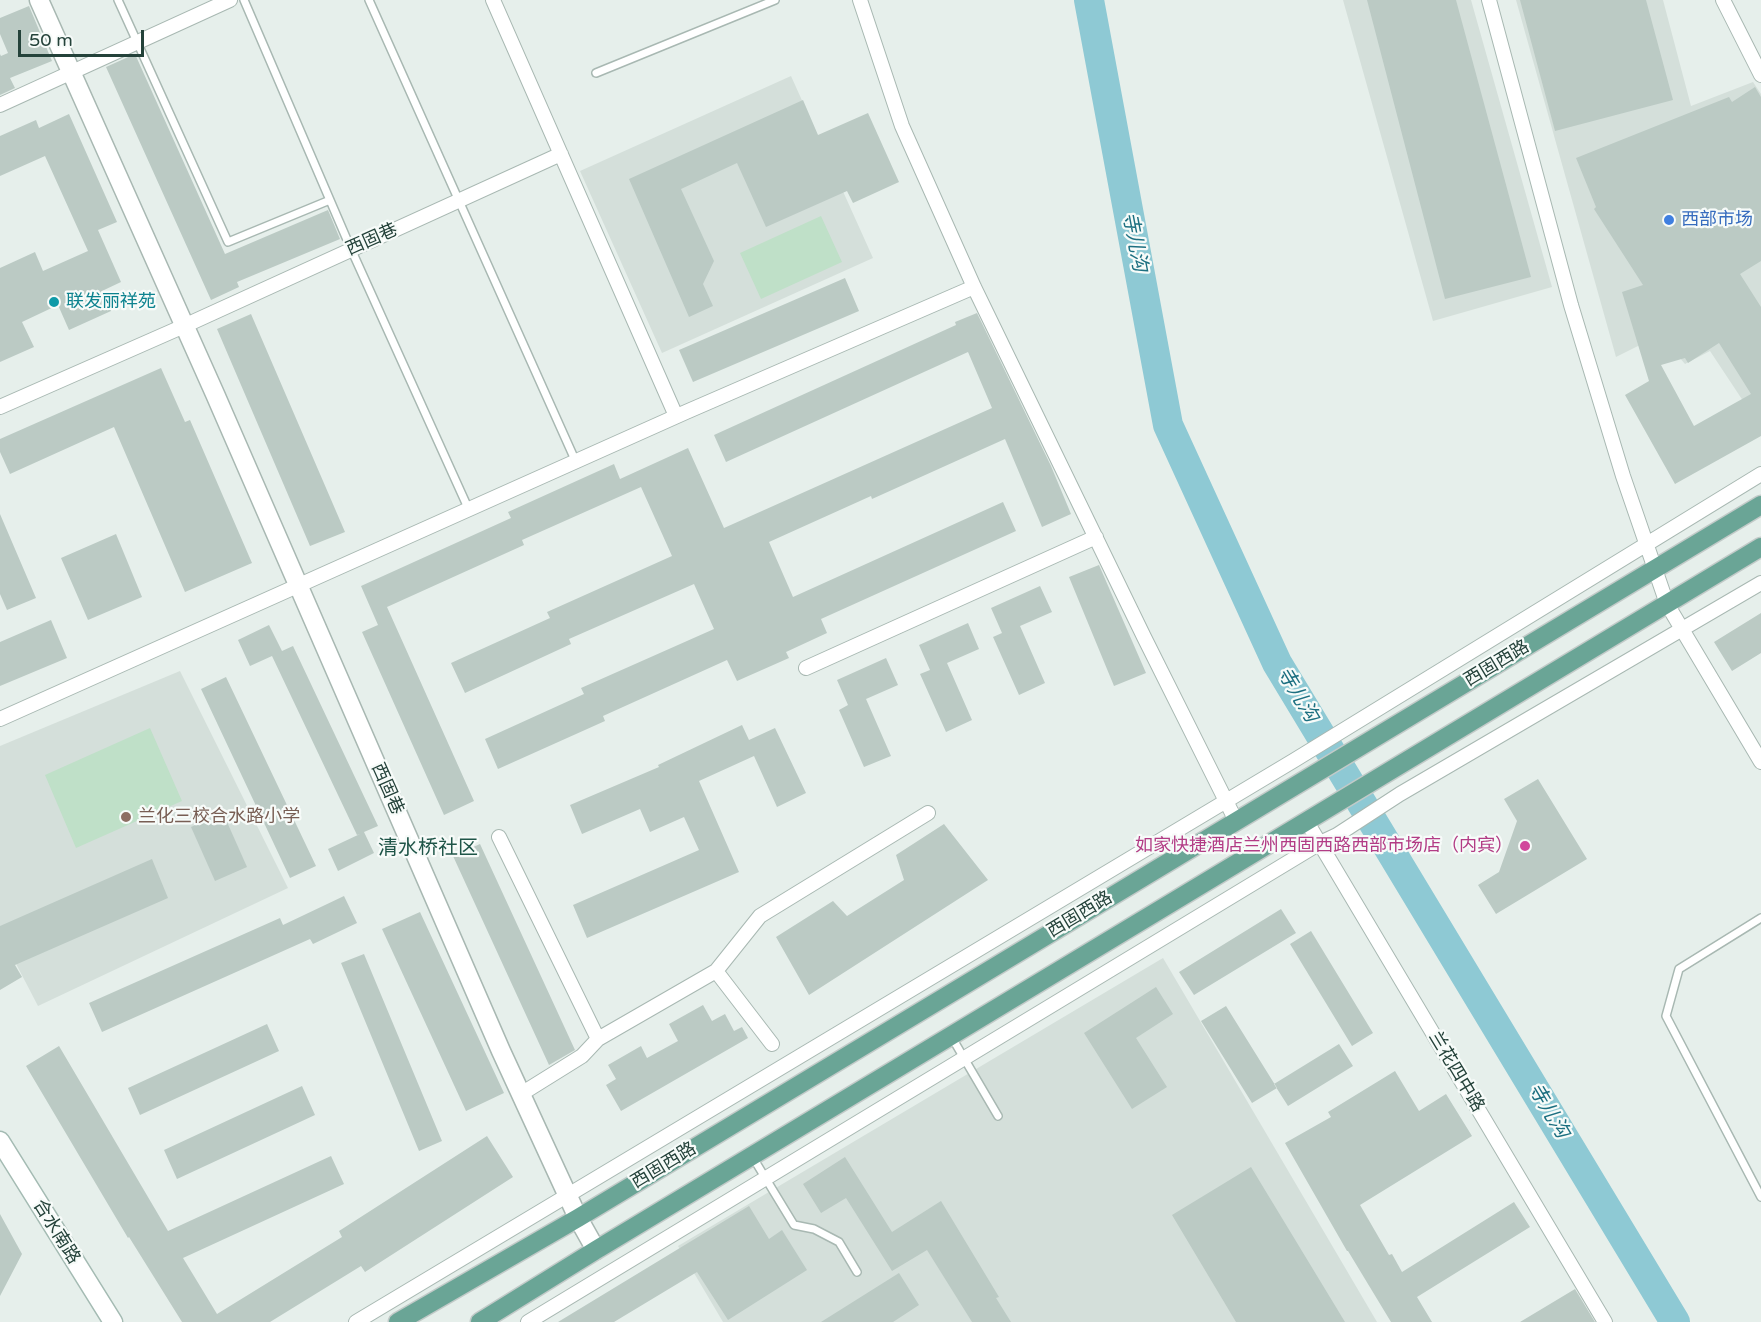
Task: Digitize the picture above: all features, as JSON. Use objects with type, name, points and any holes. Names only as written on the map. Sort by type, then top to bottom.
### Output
[{"type":"main road","name":"西固西路","points":[[398,1322],[578,1218],[1761,505]]},
{"type":"main road","name":"西固西路","points":[[480,1322],[1761,548]]},
{"type":"street","name":"西固巷","points":[[39,0],[521,1094],[578,1218],[596,1250]]},
{"type":"street","points":[[0,105],[230,0]]},
{"type":"street","points":[[493,0],[676,416]]},
{"type":"street","points":[[860,0],[902,126],[974,286],[1236,821]]},
{"type":"street","points":[[1489,0],[1571,305],[1623,476],[1654,568],[1667,604],[1761,762]]},
{"type":"street","points":[[1723,0],[1761,75]]},
{"type":"street","name":"西固巷","points":[[184,326],[561,154]]},
{"type":"street","points":[[0,719],[676,416],[974,286]]},
{"type":"street","points":[[0,407],[184,326]]},
{"type":"street","points":[[357,1322],[1293,761],[1761,474]]},
{"type":"street","points":[[806,668],[1096,537]]},
{"type":"street","points":[[528,1322],[1320,843],[1337,835],[1400,794],[1761,584]]},
{"type":"street","points":[[521,1094],[582,1056],[598,1039],[716,971],[760,916],[928,813]]},
{"type":"street","name":"兰花四中路","points":[[1307,822],[1605,1322]]},
{"type":"street","points":[[499,837],[598,1039]]},
{"type":"street","points":[[716,971],[772,1044]]},
{"type":"street","name":"合水南路","points":[[0,1142],[112,1322]]},
{"type":"lane","points":[[118,0],[228,242],[330,200]]},
{"type":"lane","points":[[244,0],[351,249],[469,510]]},
{"type":"lane","points":[[369,0],[576,462]]},
{"type":"lane","points":[[596,74],[775,0]]},
{"type":"lane","points":[[1761,918],[1679,969],[1666,1016],[1761,1197]]},
{"type":"lane","points":[[951,1036],[998,1116]]},
{"type":"lane","points":[[752,1156],[794,1225],[814,1229],[839,1242],[857,1272]]},
{"type":"shaded area","points":[[1343,0],[1471,0],[1552,287],[1433,321]]},
{"type":"shaded area","name":"西部市场","points":[[1516,0],[1663,0],[1691,106],[1753,82],[1761,94],[1761,428],[1710,351],[1685,364],[1660,335],[1616,357]]},
{"type":"shaded area","points":[[791,76],[873,258],[662,353],[580,171]]},
{"type":"shaded area","name":"兰化三校合水路小学","points":[[180,671],[288,888],[38,1006],[0,933],[0,746]]},
{"type":"shaded area","points":[[1163,958],[1377,1322],[723,1322],[678,1246]]},
{"type":"green space","points":[[821,216],[842,262],[761,299],[740,253]]},
{"type":"green space","points":[[150,728],[182,801],[76,848],[45,775]]},
{"type":"building","points":[[1367,0],[1456,0],[1531,277],[1445,299]]},
{"type":"building","points":[[1520,0],[1646,0],[1673,100],[1555,131]]},
{"type":"building","points":[[29,6],[52,61],[10,78],[15,88],[0,95],[0,54],[1,56],[8,53],[0,34],[0,18]]},
{"type":"building","points":[[135,54],[225,254],[328,210],[340,239],[237,282],[239,287],[211,300],[106,67]]},
{"type":"building","points":[[1755,87],[1761,97],[1761,261],[1740,274],[1761,307],[1761,436],[1675,484],[1625,395],[1649,381],[1622,292],[1643,285],[1594,209],[1596,207],[1576,158],[1729,97],[1732,102]],"holes":[[[1719,343],[1751,394],[1694,426],[1661,365],[1685,358],[1688,363]]]},
{"type":"building","points":[[803,100],[818,135],[868,113],[899,182],[853,203],[847,191],[766,227],[737,163],[681,189],[714,261],[703,284],[713,306],[689,317],[629,179]]},
{"type":"building","points":[[69,114],[117,222],[98,230],[121,282],[102,291],[111,311],[69,330],[58,305],[22,322],[34,347],[0,362],[0,268],[35,252],[43,271],[88,251],[45,156],[0,176],[0,136],[36,120],[39,128]]},
{"type":"building","points":[[845,278],[859,311],[693,382],[679,350]]},
{"type":"building","points":[[977,313],[1051,466],[1071,514],[1042,527],[1005,439],[872,499],[871,496],[769,542],[793,597],[1003,502],[1016,531],[821,619],[827,633],[786,652],[789,658],[737,681],[727,660],[603,716],[605,721],[498,769],[485,739],[584,694],[581,688],[714,629],[694,584],[569,639],[571,644],[465,693],[451,663],[550,618],[547,612],[672,556],[641,487],[522,540],[524,545],[387,607],[474,801],[444,815],[362,632],[378,625],[361,586],[511,518],[508,512],[614,464],[620,479],[688,448],[724,528],[992,408],[968,352],[726,462],[714,435],[956,325],[955,322]]},
{"type":"building","points":[[251,314],[345,532],[310,546],[217,329]]},
{"type":"building","points":[[161,368],[185,422],[190,420],[252,563],[185,592],[114,427],[10,474],[0,452],[0,439]]},
{"type":"building","points":[[0,514],[36,598],[7,610],[0,594]]},
{"type":"building","points":[[116,534],[142,597],[88,620],[61,558]]},
{"type":"building","points":[[1099,565],[1146,673],[1114,686],[1069,577]]},
{"type":"building","points":[[1040,586],[1052,612],[1020,626],[1045,683],[1019,695],[993,637],[1002,633],[991,608]]},
{"type":"building","points":[[1761,613],[1761,653],[1732,671],[1714,642]]},
{"type":"building","points":[[51,620],[67,658],[0,686],[0,642]]},
{"type":"building","points":[[968,623],[979,649],[947,663],[972,720],[946,732],[920,674],[930,670],[919,645]]},
{"type":"building","points":[[269,625],[282,651],[293,646],[378,826],[364,832],[374,853],[338,871],[328,849],[360,834],[357,835],[272,656],[250,666],[238,640]]},
{"type":"building","points":[[886,658],[898,685],[866,699],[891,756],[864,767],[839,710],[848,705],[837,680]]},
{"type":"building","points":[[226,677],[316,866],[290,878],[201,689]]},
{"type":"building","points":[[742,725],[749,740],[775,728],[806,793],[777,807],[754,756],[699,781],[739,872],[587,938],[573,905],[699,850],[684,817],[650,832],[640,809],[582,834],[570,805],[659,767],[658,765]]},
{"type":"building","points":[[1538,779],[1587,859],[1496,914],[1478,885],[1499,872],[1517,821],[1504,799]]},
{"type":"building","points":[[223,813],[247,867],[215,881],[191,827]]},
{"type":"building","points":[[944,824],[988,880],[809,995],[776,937],[833,901],[847,916],[904,880],[896,855]]},
{"type":"building","points":[[480,844],[575,1050],[549,1065],[453,856]]},
{"type":"building","points":[[152,859],[168,898],[15,965],[22,977],[0,990],[0,926]]},
{"type":"building","points":[[344,896],[357,923],[313,944],[310,939],[102,1032],[89,1003],[280,918],[283,925]]},
{"type":"building","points":[[1281,909],[1296,933],[1194,995],[1179,972]]},
{"type":"building","points":[[420,912],[504,1093],[466,1111],[382,929]]},
{"type":"building","points":[[1311,931],[1373,1033],[1352,1046],[1290,944]]},
{"type":"building","points":[[364,954],[442,1141],[419,1151],[341,963]]},
{"type":"building","points":[[1156,987],[1173,1014],[1136,1038],[1167,1087],[1132,1109],[1084,1033]]},
{"type":"building","points":[[703,1005],[712,1021],[725,1014],[734,1031],[742,1027],[748,1038],[621,1111],[606,1085],[616,1079],[608,1065],[641,1046],[647,1058],[678,1041],[669,1024]]},
{"type":"building","points":[[1226,1006],[1277,1088],[1252,1103],[1201,1021]]},
{"type":"building","points":[[267,1024],[279,1051],[140,1115],[128,1088]]},
{"type":"building","points":[[1339,1044],[1353,1066],[1288,1106],[1274,1084]]},
{"type":"building","points":[[59,1046],[168,1231],[331,1156],[344,1184],[183,1258],[217,1314],[342,1237],[339,1231],[487,1136],[513,1177],[365,1272],[361,1266],[270,1322],[182,1322],[128,1238],[26,1066]]},
{"type":"building","points":[[1395,1071],[1419,1111],[1446,1094],[1472,1136],[1360,1205],[1389,1255],[1392,1254],[1402,1272],[1514,1202],[1530,1227],[1417,1297],[1432,1322],[1391,1322],[1285,1143],[1331,1117],[1328,1112]]},
{"type":"building","points":[[302,1086],[315,1115],[177,1179],[164,1150]]},
{"type":"building","points":[[845,1157],[892,1232],[941,1201],[999,1297],[996,1298],[1011,1322],[972,1322],[927,1250],[892,1271],[846,1198],[821,1213],[803,1184]]},
{"type":"building","points":[[1251,1167],[1345,1322],[1236,1322],[1172,1215]]},
{"type":"building","points":[[749,1206],[769,1239],[782,1230],[807,1270],[728,1320],[697,1272],[614,1322],[558,1322]]},
{"type":"building","points":[[0,1214],[22,1254],[0,1296]]},
{"type":"building","points":[[899,1273],[919,1305],[893,1322],[821,1322]]},
{"type":"building","points":[[1575,1289],[1595,1322],[1520,1322]]},
{"type":"waterway","name":"寺儿沟","points":[[1089,0],[1168,425],[1277,663],[1675,1322]]},
{"type":"place","name":"西部市场","points":[[1669,220]]},
{"type":"place","name":"联发丽祥苑","points":[[54,302]]},
{"type":"place","name":"兰化三校合水路小学","points":[[126,817]]},
{"type":"place","name":"如家快捷酒店兰州西固西路西部市场店（内宾）","points":[[1525,846]]},
{"type":"district","name":"清水桥社区","points":[[428,849]]}]
